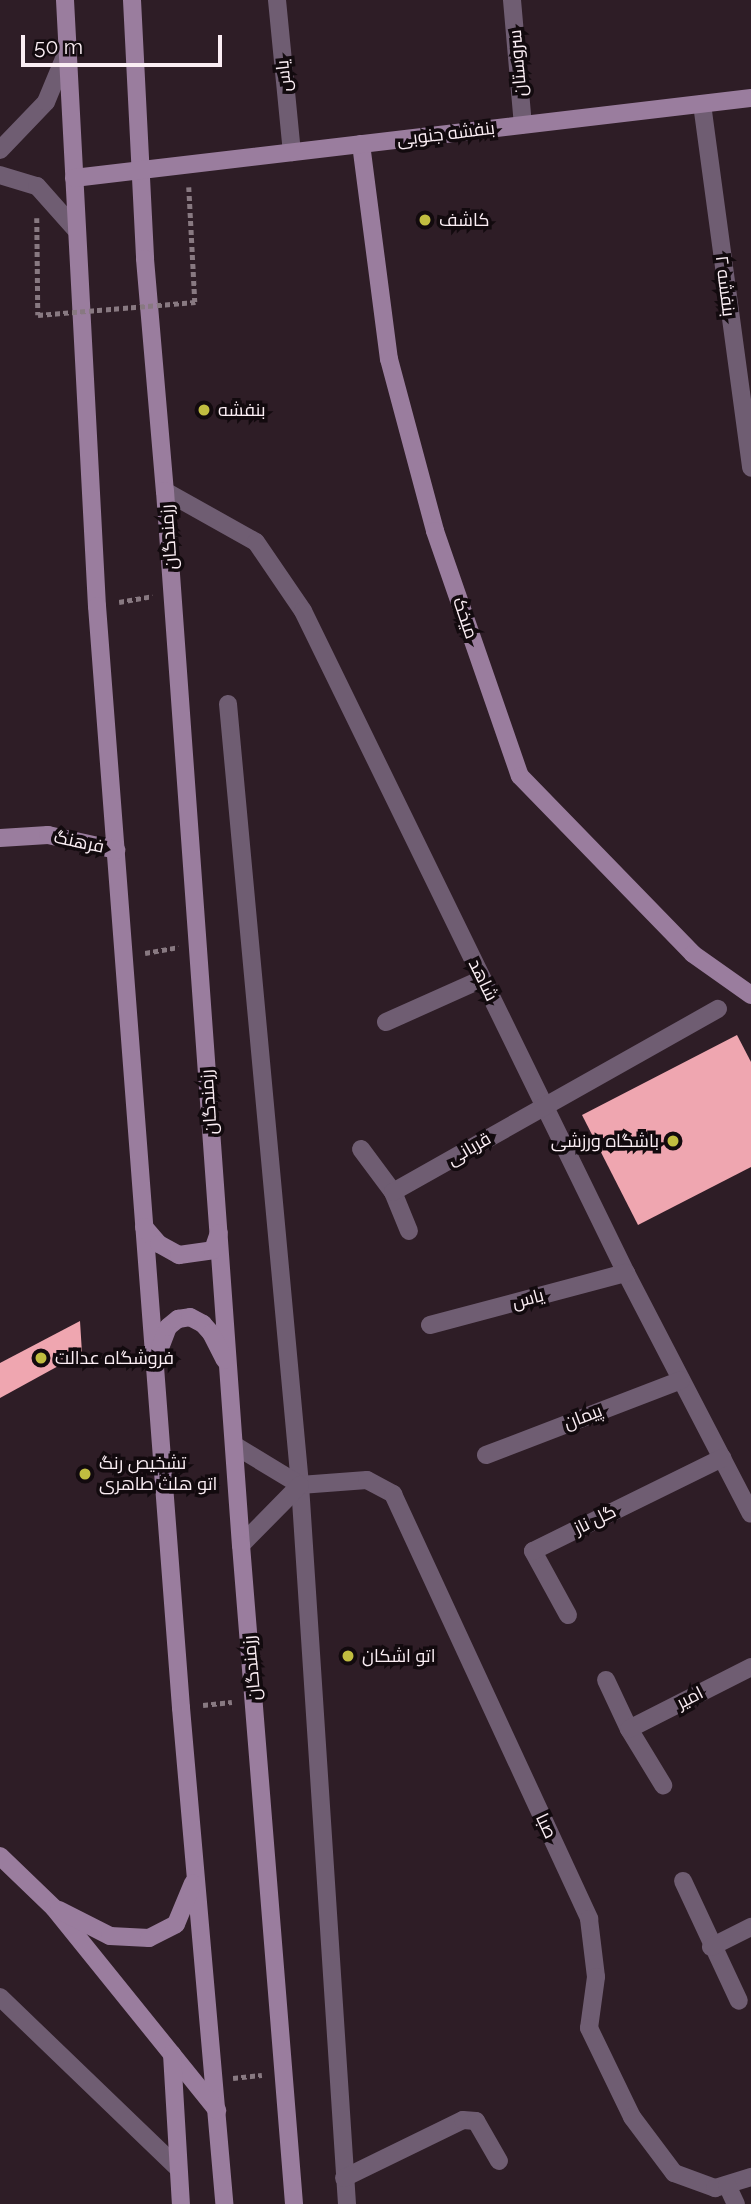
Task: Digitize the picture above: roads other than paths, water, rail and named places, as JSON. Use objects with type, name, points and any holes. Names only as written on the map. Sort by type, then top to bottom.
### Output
[{"type":"main road","points":[[65,0],[97,606],[181,1708],[224,2204]]},
{"type":"main road","name":"رزمندگان","points":[[132,0],[141,170],[241,1545],[294,2204]]},
{"type":"main road","name":"بنفشه جنوبی","points":[[74,178],[751,98]]},
{"type":"main road","name":"میخک","points":[[361,144],[389,359],[435,531],[520,776],[693,954],[751,995]]},
{"type":"main road","name":"فرهنگ","points":[[0,838],[48,835],[116,850]]},
{"type":"main road","points":[[144,1227],[159,1244],[179,1255],[213,1250],[219,1233]]},
{"type":"main road","points":[[154,1363],[168,1327],[178,1318],[190,1317],[203,1324],[211,1333],[228,1366]]},
{"type":"main road","points":[[0,1856],[54,1908],[217,2110]]},
{"type":"main road","points":[[54,1908],[110,1936],[149,1938],[176,1924],[195,1880]]},
{"type":"main road","points":[[172,2054],[181,2204]]},
{"type":"street","name":"یاس","points":[[276,0],[292,152]]},
{"type":"street","name":"سروستان","points":[[512,0],[523,125]]},
{"type":"street","points":[[0,150],[46,102],[68,48]]},
{"type":"street","name":"بنفشه ۲","points":[[702,104],[751,468]]},
{"type":"street","points":[[0,175],[37,186],[77,231]]},
{"type":"street","name":"شاهد","points":[[165,491],[256,541],[303,611],[626,1273],[751,1514]]},
{"type":"street","points":[[228,704],[300,1485],[346,2204]]},
{"type":"street","points":[[386,1022],[482,979]]},
{"type":"street","name":"قربانی","points":[[393,1192],[718,1009]]},
{"type":"street","points":[[361,1149],[393,1192],[410,1231]]},
{"type":"street","name":"یاس","points":[[430,1325],[626,1273]]},
{"type":"street","name":"پیمان","points":[[485,1455],[681,1380]]},
{"type":"street","points":[[234,1445],[300,1485]]},
{"type":"street","name":"گل ناز","points":[[568,1615],[533,1551],[722,1458]]},
{"type":"street","name":"صبا","points":[[300,1485],[367,1480],[393,1494],[589,1919],[596,1978],[589,2028],[632,2117],[674,2173],[715,2188],[751,2177]]},
{"type":"street","points":[[241,1545],[300,1485]]},
{"type":"street","name":"امیر","points":[[629,1728],[751,1667]]},
{"type":"street","points":[[606,1680],[629,1728],[663,1784]]},
{"type":"street","points":[[683,1881],[711,1947],[739,2001]]},
{"type":"street","points":[[711,1947],[751,1927]]},
{"type":"street","points":[[0,1997],[178,2168]]},
{"type":"street","points":[[344,2178],[463,2120],[476,2121],[499,2161]]},
{"type":"street","points":[[727,2185],[736,2204]]},
{"type":"place","name":"کاشف","points":[[425,220]]},
{"type":"place","name":"بنفشه","points":[[204,410]]},
{"type":"place","name":"باشگاه ورزشی","points":[[673,1141]]},
{"type":"place","name":"فروشگاه عدالت","points":[[41,1358]]},
{"type":"place","name":"تشخیص رنگ اتو هلث طاهری","points":[[85,1474]]},
{"type":"place","name":"اتو اشکان","points":[[348,1656]]}]
